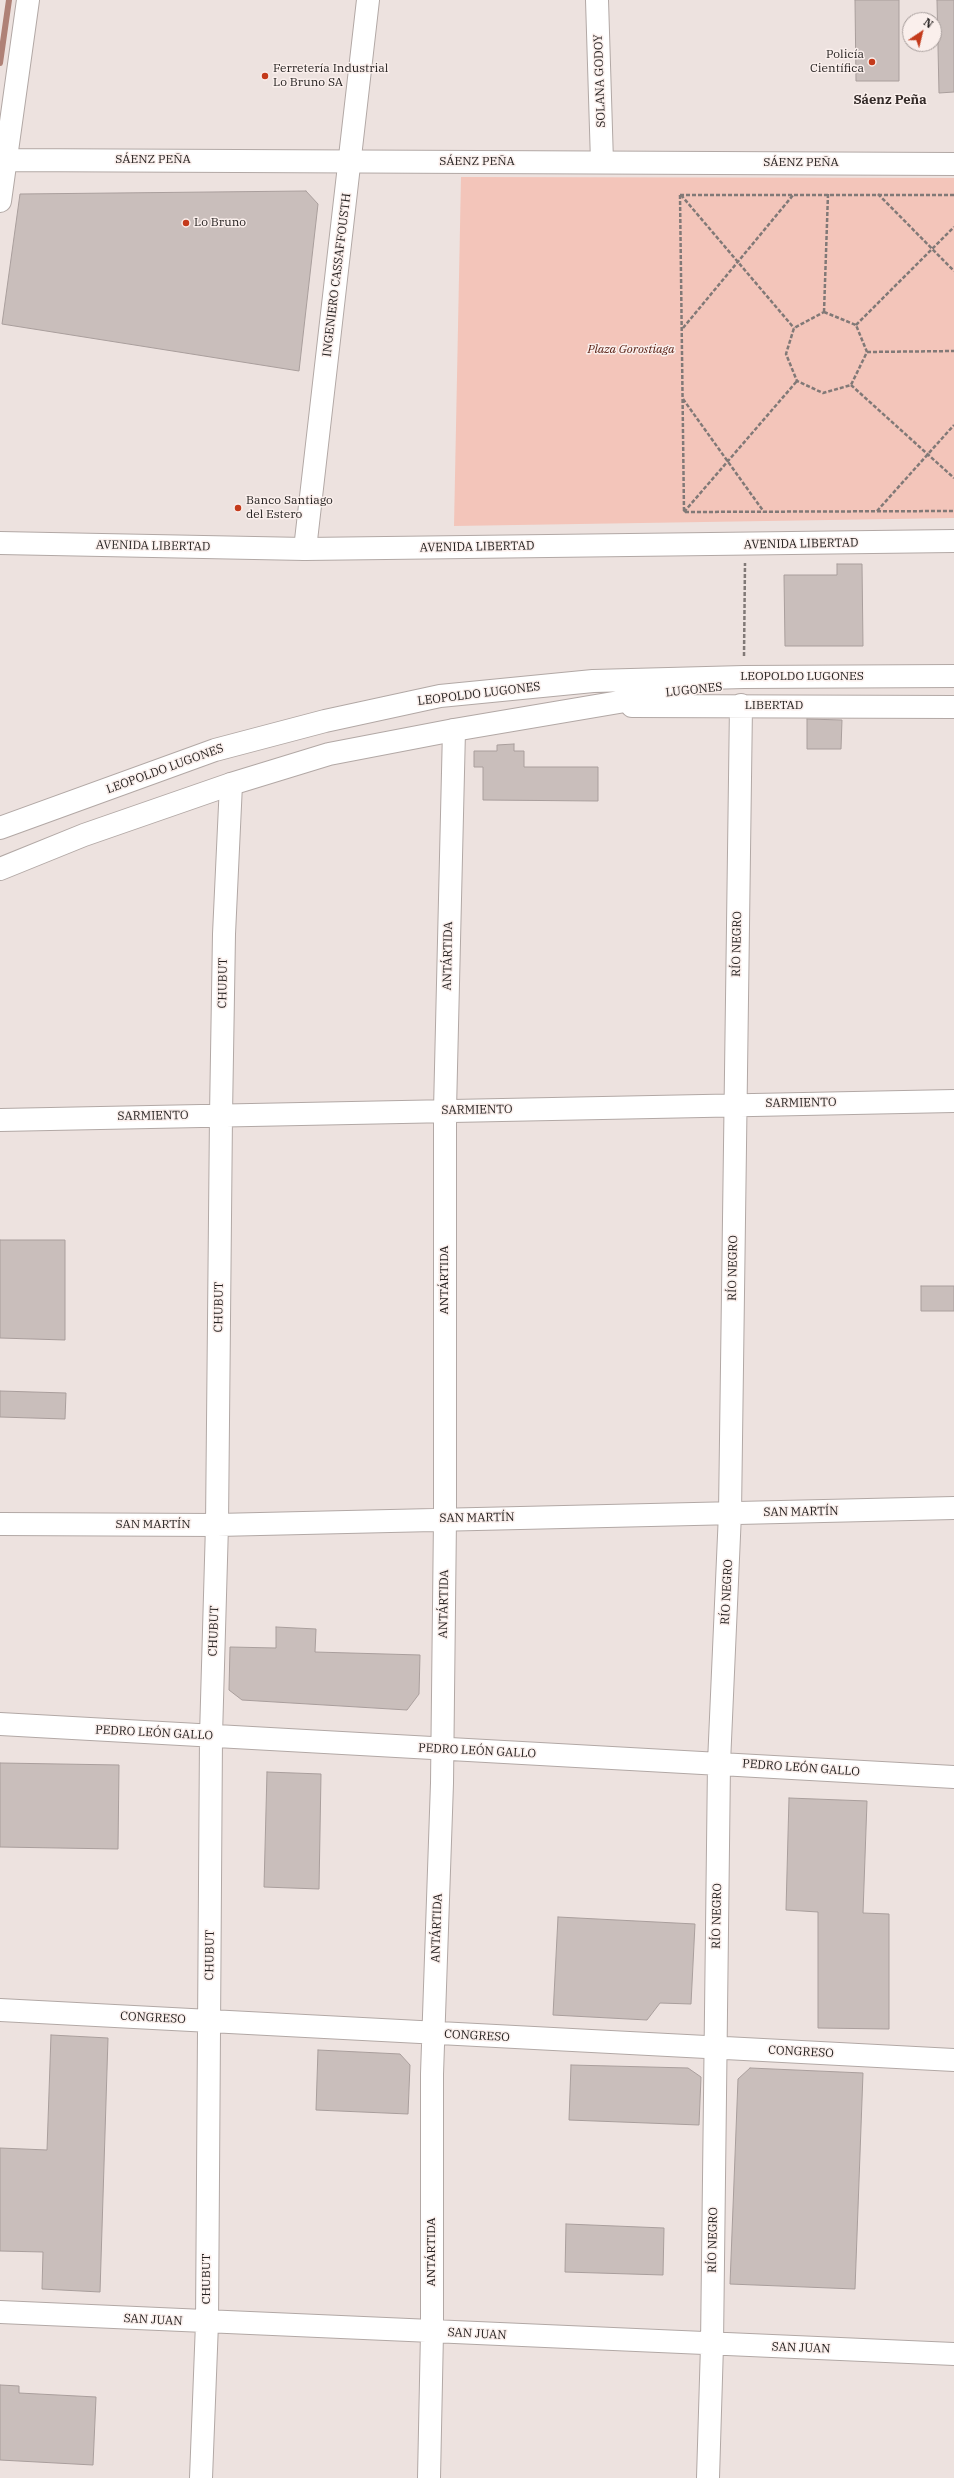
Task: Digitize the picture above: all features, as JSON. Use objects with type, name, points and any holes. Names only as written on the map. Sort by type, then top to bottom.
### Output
[{"type":"street","points":[[0,201],[2,160],[28,0]]},
{"type":"street","name":"INGENIERO CASSAFFOUSTH","points":[[305,549],[368,0]]},
{"type":"street","name":"SOLANA GODOY","points":[[597,0],[602,162]]},
{"type":"street","name":"SÁENZ PEÑA","points":[[2,160],[954,164]]},
{"type":"street","name":"AVENIDA LIBERTAD","points":[[0,543],[305,549],[954,541]]},
{"type":"street","name":"LEOPOLDO LUGONES","points":[[0,828],[215,750],[325,720],[440,696],[593,681],[744,677],[954,676]]},
{"type":"street","name":"LUGONES","points":[[593,706],[666,693],[819,677]]},
{"type":"street","name":"LIBERTAD","points":[[593,706],[740,705],[954,707]]},
{"type":"street","name":"RÍO NEGRO","points":[[708,2478],[712,2345],[719,1763],[730,1513],[740,705]]},
{"type":"street","points":[[0,869],[84,835],[231,784],[329,754],[454,730],[593,706]]},
{"type":"street","name":"ANTÁRTIDA","points":[[429,2478],[432,2332],[434,2034],[442,1749],[445,1518],[445,1110],[454,730]]},
{"type":"street","name":"CHUBUT","points":[[201,2478],[207,2323],[211,1736],[217,1525],[220,1115],[224,934],[231,784]]},
{"type":"street","name":"SARMIENTO","points":[[0,1120],[736,1104],[954,1101]]},
{"type":"street","name":"SAN MARTÍN","points":[[0,1524],[217,1525],[445,1518],[954,1508]]},
{"type":"street","name":"PEDRO LEÓN GALLO","points":[[0,1724],[954,1777]]},
{"type":"street","name":"CONGRESO","points":[[0,2010],[434,2034],[954,2060]]},
{"type":"street","name":"SAN JUAN","points":[[0,2312],[207,2323],[954,2354]]},
{"type":"path","points":[[878,193],[954,270]]},
{"type":"path","points":[[680,195],[878,193],[954,195]]},
{"type":"path","points":[[682,328],[794,194]]},
{"type":"path","points":[[824,312],[828,194]]},
{"type":"path","points":[[680,195],[794,328]]},
{"type":"path","points":[[680,195],[684,512]]},
{"type":"path","points":[[856,325],[954,227]]},
{"type":"path","points":[[824,312],[856,325],[867,352],[851,385],[823,393],[797,381],[786,354],[794,328],[824,312]]},
{"type":"path","points":[[867,352],[954,351]]},
{"type":"path","points":[[684,512],[797,381]]},
{"type":"path","points":[[851,385],[954,478]]},
{"type":"path","points":[[683,399],[764,512]]},
{"type":"path","points":[[878,511],[954,425]]},
{"type":"path","points":[[684,512],[954,511]]},
{"type":"path","points":[[744,677],[745,544]]},
{"type":"green space","name":"Plaza Gorostiaga","points":[[461,177],[954,178],[954,518],[454,526]]},
{"type":"building","points":[[855,0],[899,0],[899,81],[856,81]]},
{"type":"building","points":[[937,0],[954,0],[954,92],[939,93],[938,52],[942,52],[942,12],[937,12]]},
{"type":"building","points":[[306,191],[318,204],[299,371],[2,324],[20,194]]},
{"type":"building","points":[[837,564],[862,564],[863,646],[785,646],[784,575],[837,575]]},
{"type":"building","points":[[807,719],[842,720],[841,749],[807,749]]},
{"type":"building","points":[[514,744],[514,751],[524,751],[524,767],[598,767],[598,801],[483,800],[483,767],[474,767],[474,751],[497,751],[497,745]]},
{"type":"building","points":[[0,1240],[65,1240],[65,1340],[0,1338]]},
{"type":"building","points":[[921,1286],[954,1286],[954,1311],[921,1311]]},
{"type":"building","points":[[0,1391],[66,1393],[65,1419],[0,1417]]},
{"type":"building","points":[[276,1627],[316,1629],[315,1652],[420,1655],[419,1694],[407,1710],[242,1700],[229,1690],[230,1647],[276,1648]]},
{"type":"building","points":[[0,1763],[119,1765],[118,1849],[0,1847]]},
{"type":"building","points":[[267,1772],[321,1774],[319,1889],[264,1887]]},
{"type":"building","points":[[789,1798],[867,1801],[863,1913],[889,1914],[889,2029],[818,2028],[818,1912],[786,1910]]},
{"type":"building","points":[[558,1917],[695,1924],[691,2004],[660,2003],[647,2020],[553,2015]]},
{"type":"building","points":[[51,2035],[108,2038],[100,2292],[42,2289],[43,2252],[0,2251],[0,2148],[47,2150]]},
{"type":"building","points":[[318,2050],[400,2054],[410,2065],[408,2114],[316,2110]]},
{"type":"building","points":[[571,2065],[688,2068],[701,2077],[699,2125],[569,2120]]},
{"type":"building","points":[[750,2068],[863,2073],[855,2289],[730,2284],[738,2079]]},
{"type":"building","points":[[566,2224],[664,2228],[663,2275],[565,2272]]},
{"type":"building","points":[[0,2385],[19,2386],[19,2393],[96,2397],[93,2465],[0,2460]]},
{"type":"waterway","points":[[0,63],[9,0]]},
{"type":"place","name":"Policía Científica","points":[[872,62]]},
{"type":"place","name":"Ferretería Industrial Lo Bruno SA","points":[[265,76]]},
{"type":"place","name":"Lo Bruno","points":[[186,223]]},
{"type":"place","name":"Banco Santiago del Estero","points":[[238,508]]},
{"type":"district","name":"Sáenz Peña","points":[[890,100]]}]
